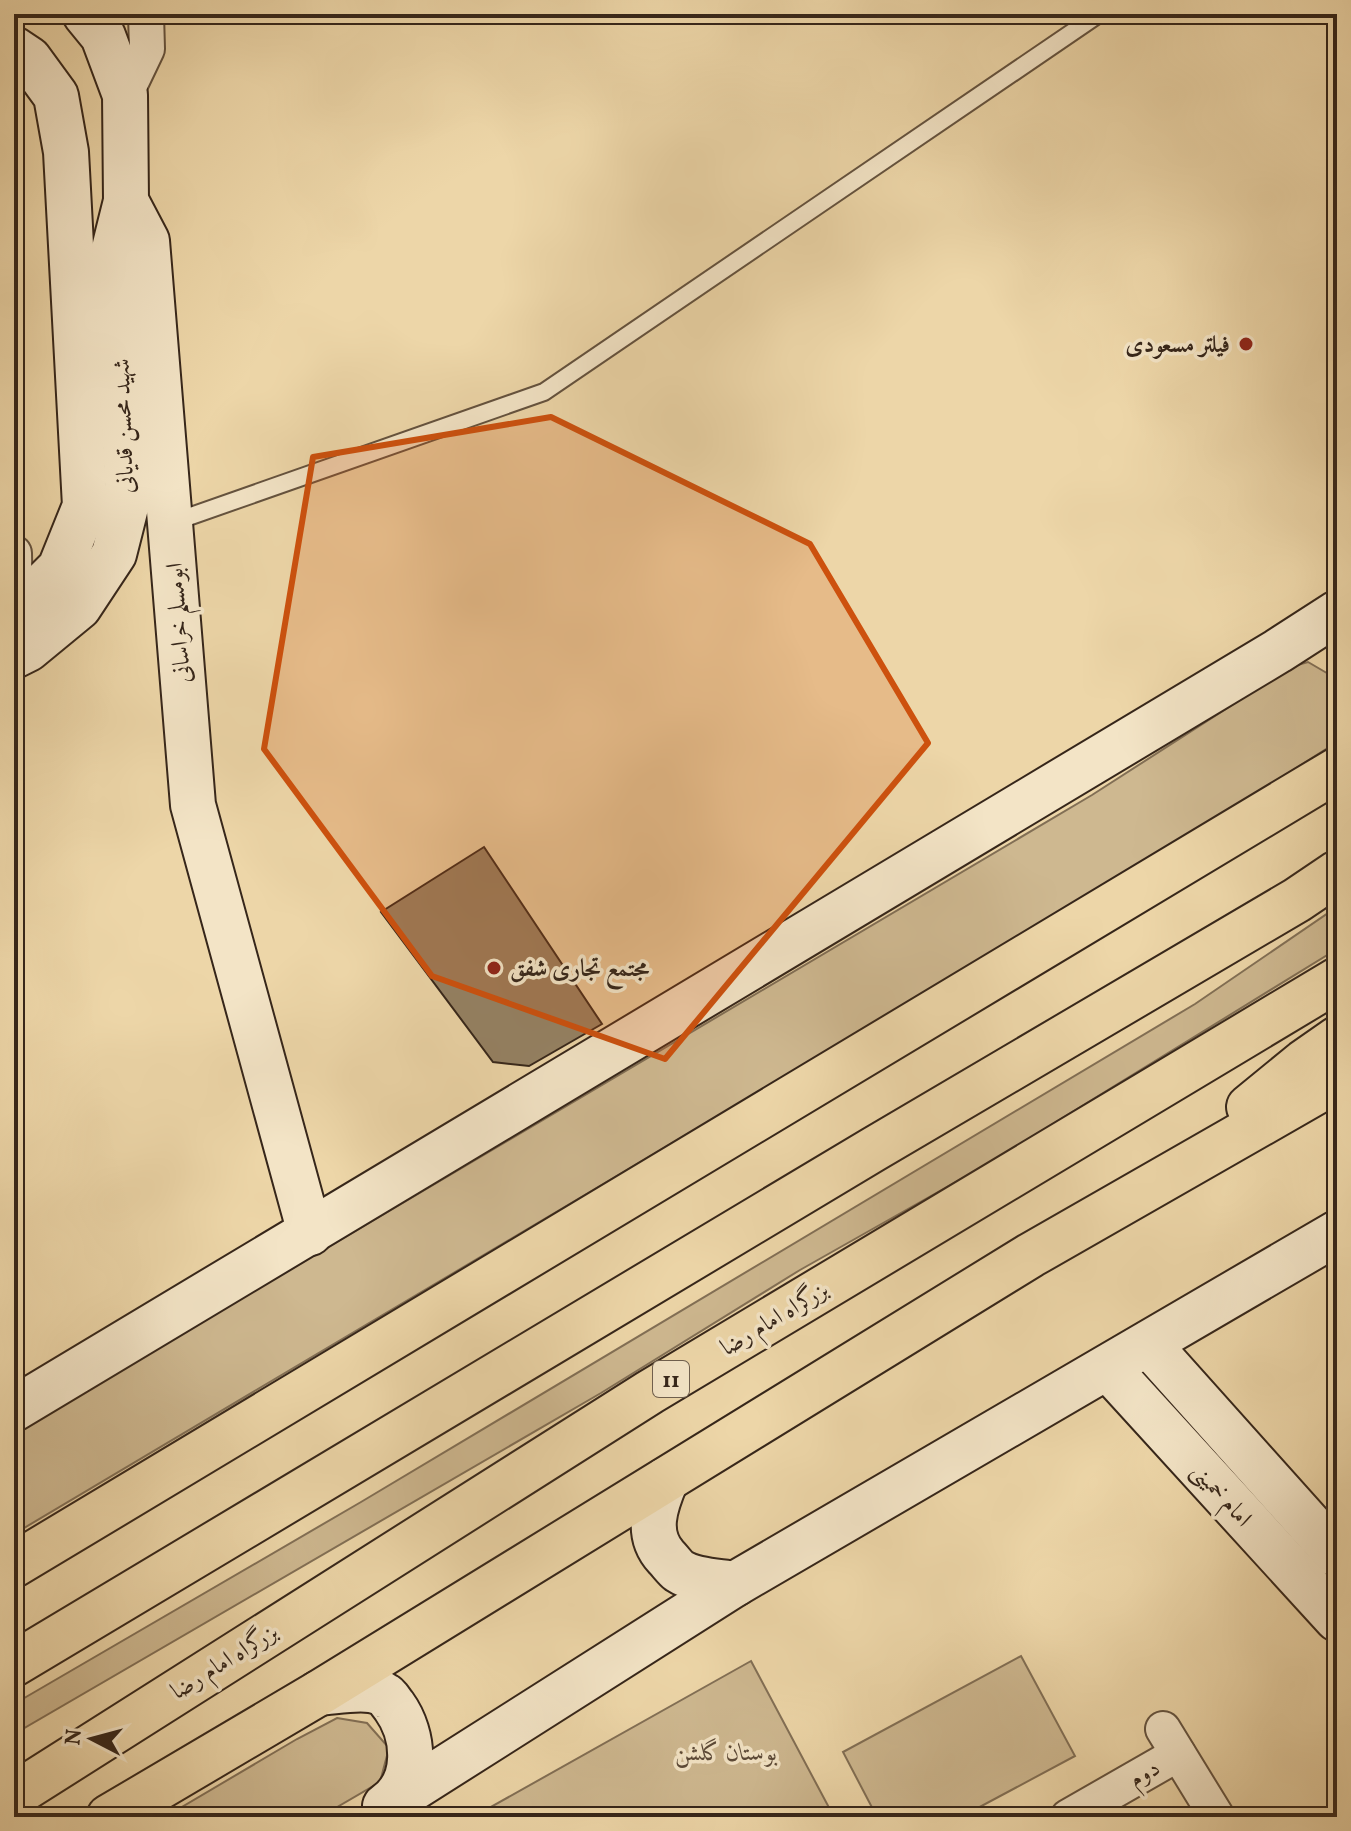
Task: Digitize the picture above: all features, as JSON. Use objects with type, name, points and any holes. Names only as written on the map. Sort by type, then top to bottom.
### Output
[{"type":"highway","points":[[15,1565],[1337,770]]},
{"type":"highway","points":[[14,1664],[860,1157],[1284,908],[1337,873]]},
{"type":"highway","name":"بزرگراه امام رضا","points":[[14,1795],[650,1392],[1337,980]]},
{"type":"highway","points":[[1148,1189],[1304,1062],[1337,1039]]},
{"type":"highway","points":[[109,1817],[319,1693],[1031,1255],[1337,1080]]},
{"type":"main road","name":"ابومسلم خراسانی","points":[[85,14],[103,36],[125,95],[126,201],[147,241],[193,805],[310,1233]]},
{"type":"main road","name":"شهید محسن قدیانی","points":[[14,49],[29,59],[56,96],[66,152],[85,506],[60,568],[15,614]]},
{"type":"main road","name":"شهید محسن قدیانی","points":[[14,656],[28,649],[79,607],[114,554],[128,499],[114,249],[126,201]]},
{"type":"main road","points":[[14,1409],[1337,613]]},
{"type":"main road","points":[[1278,651],[1314,645],[1337,650]]},
{"type":"main road","points":[[379,1810],[735,1584],[1337,1233]]},
{"type":"main road","name":"امام خمینی","points":[[1149,1345],[1337,1555]]},
{"type":"main road","name":"امام خمینی","points":[[1108,1368],[1337,1619]]},
{"type":"main road","points":[[666,1480],[654,1508],[653,1534],[661,1551],[679,1571],[707,1580],[735,1584]]},
{"type":"main road","points":[[319,1693],[368,1690],[387,1696],[400,1714],[412,1749],[405,1782],[379,1810]]},
{"type":"street","points":[[125,95],[147,49],[146,14]]},
{"type":"street","points":[[14,553],[15,614]]},
{"type":"street","name":"دوم","points":[[1068,1817],[1170,1741],[1217,1817]]},
{"type":"lane","points":[[171,523],[544,392],[1099,14]]},
{"type":"highlighted area","points":[[551,417],[810,544],[928,743],[665,1059],[432,976],[264,749],[313,457]]},
{"type":"green space","points":[[1308,662],[1337,679],[1337,742],[1196,832],[14,1534],[14,1433],[1092,795],[1291,667]]},
{"type":"green space","points":[[1337,907],[1337,949],[991,1162],[800,1270],[601,1393],[14,1734],[14,1704],[361,1502],[1195,1004]]},
{"type":"green space","points":[[1021,1656],[1075,1756],[961,1817],[877,1817],[843,1752]]},
{"type":"green space","name":"بوستان گلشن","points":[[751,1661],[834,1817],[473,1817]]},
{"type":"green space","points":[[337,1718],[367,1723],[389,1748],[380,1782],[320,1817],[165,1817],[297,1739]]},
{"type":"building","name":"مجتمع تجاری شفق","points":[[484,847],[602,1024],[529,1066],[493,1062],[381,912]]},
{"type":"place","name":"فیلتر مسعودی","points":[[1246,344]]},
{"type":"place","name":"مجتمع تجاری شفق","points":[[494,968]]}]
